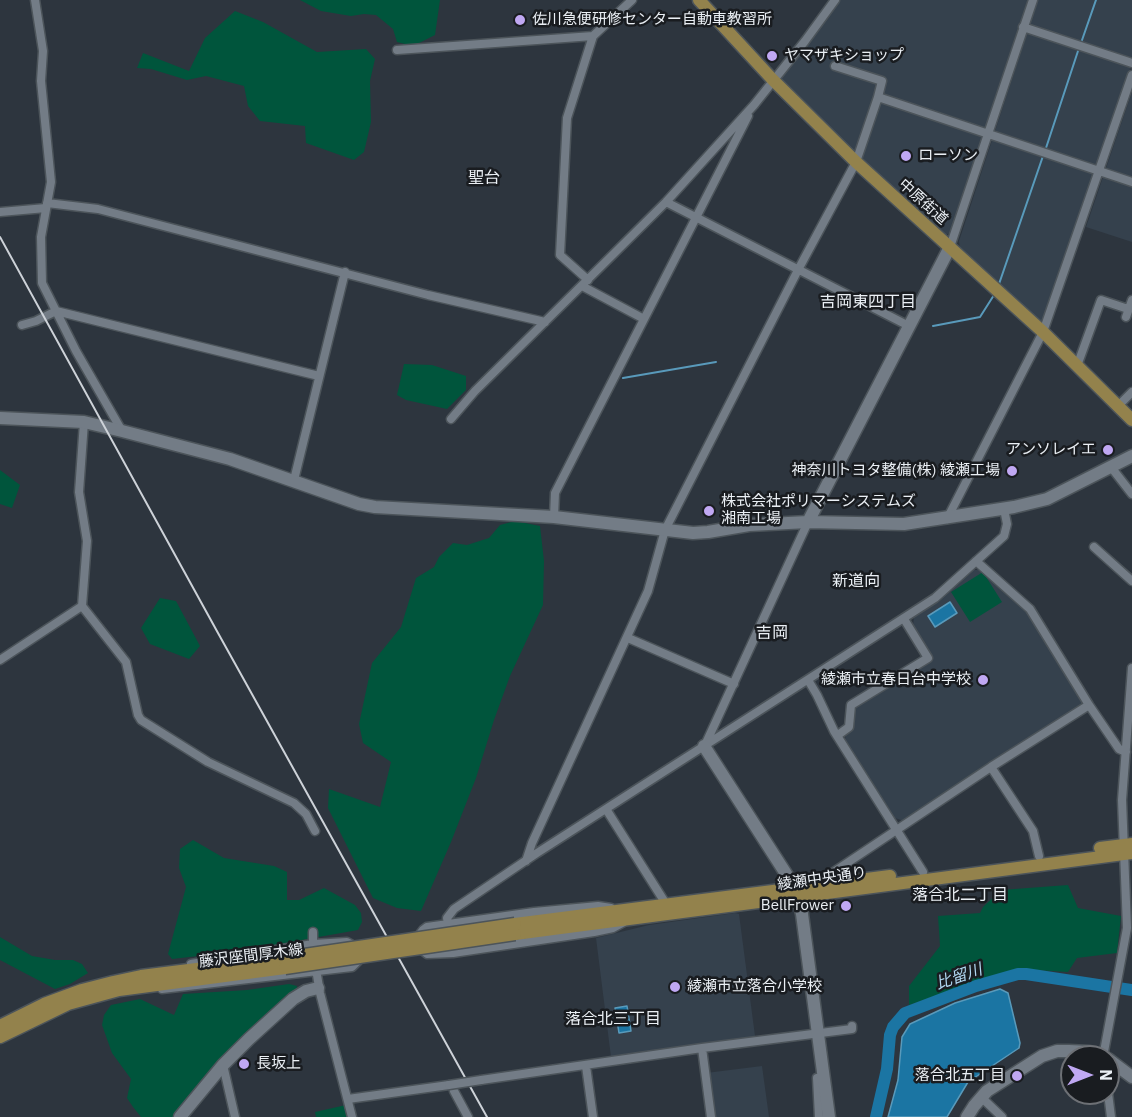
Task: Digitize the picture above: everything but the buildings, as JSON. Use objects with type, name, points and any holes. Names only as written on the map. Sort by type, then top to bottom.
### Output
[{"type":"main road","name":"中原街道","points":[[699,0],[773,80],[856,162],[1043,332],[1132,420]]},
{"type":"main road","name":"綾瀬中央通り","points":[[515,929],[1040,864],[1128,849]]},
{"type":"main road","name":"綾瀬中央通り","points":[[625,915],[666,904],[796,893],[829,884],[1039,856],[1128,849]]},
{"type":"main road","name":"藤沢座間厚木線","points":[[0,1037],[68,1004],[119,990],[515,929]]},
{"type":"main road","name":"藤沢座間厚木線","points":[[0,1026],[29,1010],[72,994],[141,976],[285,963]]},
{"type":"street","points":[[35,0],[43,51],[41,81],[51,182],[41,237],[42,283],[122,431]]},
{"type":"street","points":[[632,0],[622,5],[593,36],[567,118],[560,255],[585,283],[644,319]]},
{"type":"street","points":[[451,419],[475,391],[666,202],[754,105],[835,0]]},
{"type":"street","points":[[704,746],[808,522],[950,247],[1033,0]]},
{"type":"street","points":[[1023,27],[1132,63]]},
{"type":"street","points":[[398,50],[593,36]]},
{"type":"street","points":[[526,861],[532,843],[648,591],[665,530],[856,162],[882,81],[835,66]]},
{"type":"street","points":[[948,519],[1043,332],[1132,75]]},
{"type":"street","points":[[878,97],[1132,182]]},
{"type":"street","points":[[554,518],[555,493],[754,105]]},
{"type":"street","points":[[666,202],[909,326]]},
{"type":"street","points":[[0,212],[47,205],[98,209],[428,295],[545,322]]},
{"type":"street","points":[[294,480],[345,272]]},
{"type":"street","points":[[1077,366],[1101,300],[1129,309]]},
{"type":"street","points":[[22,324],[36,321],[56,311],[319,376]]},
{"type":"street","points":[[1118,406],[1132,392]]},
{"type":"street","points":[[0,418],[84,422],[122,431],[230,459],[359,504],[375,507],[554,518],[665,530],[708,532],[749,525],[808,522],[904,524],[1004,509],[1047,500],[1132,456]]},
{"type":"street","points":[[84,422],[79,492],[87,541],[82,606],[126,662],[135,707],[141,720],[208,762],[294,803],[306,814],[315,831]]},
{"type":"street","points":[[1111,466],[1132,494]]},
{"type":"street","points":[[453,953],[447,924],[448,914],[454,909],[935,598],[1004,536],[1006,530],[1004,509]]},
{"type":"street","points":[[1094,547],[1132,581]]},
{"type":"street","points":[[976,561],[1030,609],[1089,705],[1119,749],[1129,756]]},
{"type":"street","points":[[0,660],[82,606]]},
{"type":"street","points":[[838,735],[849,727],[850,705],[928,658],[904,619]]},
{"type":"street","points":[[628,638],[734,684]]},
{"type":"street","points":[[1107,1045],[1127,928],[1128,849],[1122,797],[1125,767],[1129,756],[1132,668]]},
{"type":"street","points":[[808,680],[838,735],[922,872]]},
{"type":"street","points":[[829,884],[829,874],[1089,705]]},
{"type":"street","points":[[704,746],[796,893],[802,914],[829,1117]]},
{"type":"street","points":[[991,767],[1033,831],[1039,856]]},
{"type":"street","points":[[606,809],[666,904]]},
{"type":"street","points":[[598,906],[625,915],[613,928],[568,937],[430,956],[422,950],[420,934],[427,927],[534,912],[598,906]]},
{"type":"street","points":[[313,932],[318,988],[352,1117]]},
{"type":"street","points":[[119,990],[174,989],[352,967],[358,961],[359,953],[352,944],[347,942],[313,944],[195,963],[141,976]]},
{"type":"street","points":[[180,1117],[223,1065],[293,999],[306,991],[318,988]]},
{"type":"street","points":[[348,1099],[451,1088],[481,1080],[852,1029],[852,1026]]},
{"type":"street","points":[[702,1048],[711,1117]]},
{"type":"street","points":[[967,1117],[981,1097],[1028,1062],[1050,1052],[1060,1052]]},
{"type":"street","points":[[223,1065],[235,1117]]},
{"type":"street","points":[[586,1066],[593,1117]]},
{"type":"street","points":[[819,1117],[817,1078],[823,1077]]},
{"type":"street","points":[[451,1088],[468,1117]]},
{"type":"street","points":[[981,1097],[1002,1117]]},
{"type":"shaded area","points":[[837,0],[1028,0],[950,233],[945,235],[854,155],[778,78]]},
{"type":"shaded area","points":[[1038,0],[1132,0],[1132,63],[1045,319],[1038,322],[960,250],[959,241]]},
{"type":"shaded area","points":[[1132,92],[1132,242],[1086,227]]},
{"type":"shaded area","name":"綾瀬市立春日台中学校","points":[[972,570],[982,570],[1028,611],[1084,703],[904,821],[895,818],[845,740],[846,732],[857,704],[933,658],[913,626],[914,617],[936,603]]},
{"type":"shaded area","name":"綾瀬市立落合小学校","points":[[739,914],[755,1036],[750,1039],[611,1057],[596,938],[649,925]]},
{"type":"shaded area","points":[[762,1066],[769,1117],[712,1117],[706,1073]]},
{"type":"green space","points":[[300,0],[440,0],[435,35],[413,46],[397,42],[393,29],[376,15],[351,16],[321,11]]},
{"type":"green space","points":[[235,11],[263,22],[317,52],[366,49],[375,59],[370,81],[371,122],[364,152],[354,160],[306,143],[305,126],[260,121],[248,106],[244,86],[206,76],[187,80],[151,69],[137,68],[143,53],[189,71],[205,38]]},
{"type":"green space","points":[[404,364],[432,365],[466,376],[466,390],[447,409],[406,400],[397,395]]},
{"type":"green space","points":[[0,470],[20,485],[12,508],[0,504]]},
{"type":"green space","points":[[515,521],[540,526],[544,561],[543,605],[510,676],[476,778],[421,911],[397,908],[373,898],[328,808],[329,789],[380,807],[391,762],[363,743],[359,724],[372,663],[401,627],[416,578],[434,567],[439,557],[453,543],[467,545],[489,538],[500,525]]},
{"type":"green space","points":[[983,572],[1002,602],[970,622],[951,592]]},
{"type":"green space","points":[[160,598],[176,601],[200,646],[189,659],[150,644],[141,628]]},
{"type":"green space","points":[[193,840],[224,858],[274,866],[287,872],[287,900],[299,900],[324,888],[355,905],[361,913],[362,922],[358,930],[234,952],[172,959],[168,954],[186,887],[179,868],[180,849]]},
{"type":"green space","points":[[1068,885],[1078,908],[1121,916],[1117,953],[1077,958],[1068,972],[1016,969],[909,1005],[909,986],[940,946],[938,916],[980,913],[983,907],[1001,890]]},
{"type":"green space","points":[[0,937],[32,956],[73,960],[82,964],[88,973],[70,984],[55,989],[0,960]]},
{"type":"green space","points":[[289,984],[297,986],[296,992],[175,1117],[141,1117],[127,1098],[131,1079],[112,1053],[102,1025],[104,1015],[111,1005],[140,999],[174,1015],[183,994],[247,990]]},
{"type":"green space","points":[[346,1105],[349,1117],[316,1117],[315,1112]]},
{"type":"water","points":[[950,602],[957,613],[935,627],[928,616]]},
{"type":"water","points":[[1000,989],[1008,993],[1020,1043],[1019,1048],[968,1082],[947,1117],[888,1117],[898,1080],[902,1037],[910,1024],[955,1003]]},
{"type":"water","points":[[627,1006],[631,1031],[619,1033],[615,1008]]},
{"type":"waterway","points":[[1081,43],[1096,0]]},
{"type":"waterway","points":[[1045,151],[1079,48]]},
{"type":"waterway","points":[[999,284],[1043,156]]},
{"type":"waterway","points":[[933,326],[980,317],[994,295]]},
{"type":"waterway","points":[[623,378],[716,362]]},
{"type":"waterway","name":"比留川","points":[[876,1117],[887,1069],[890,1035],[893,1027],[905,1013],[976,986],[1018,974],[1132,990]]},
{"type":"railway","points":[[0,237],[487,1117]]},
{"type":"place","name":"佐川急便研修センター自動車教習所","points":[[520,20]]},
{"type":"place","name":"ヤマザキショップ","points":[[772,56]]},
{"type":"place","name":"ローソン","points":[[906,156]]},
{"type":"place","name":"アンソレイエ","points":[[1108,450]]},
{"type":"place","name":"神奈川トヨタ整備(株) 綾瀬工場","points":[[1012,471]]},
{"type":"place","name":"株式会社ポリマーシステムズ 湘南工場","points":[[709,511]]},
{"type":"place","name":"綾瀬市立春日台中学校","points":[[983,680]]},
{"type":"place","name":"BellFrower","points":[[846,906]]},
{"type":"place","name":"綾瀬市立落合小学校","points":[[675,987]]},
{"type":"place","name":"長坂上","points":[[244,1064]]},
{"type":"place","name":"落合北五丁目","points":[[1017,1076]]},
{"type":"district","name":"聖台","points":[[484,178]]},
{"type":"district","name":"吉岡東四丁目","points":[[868,302]]},
{"type":"district","name":"新道向","points":[[856,581]]},
{"type":"district","name":"吉岡","points":[[772,633]]},
{"type":"district","name":"落合北二丁目","points":[[960,895]]},
{"type":"district","name":"落合北三丁目","points":[[613,1019]]}]
